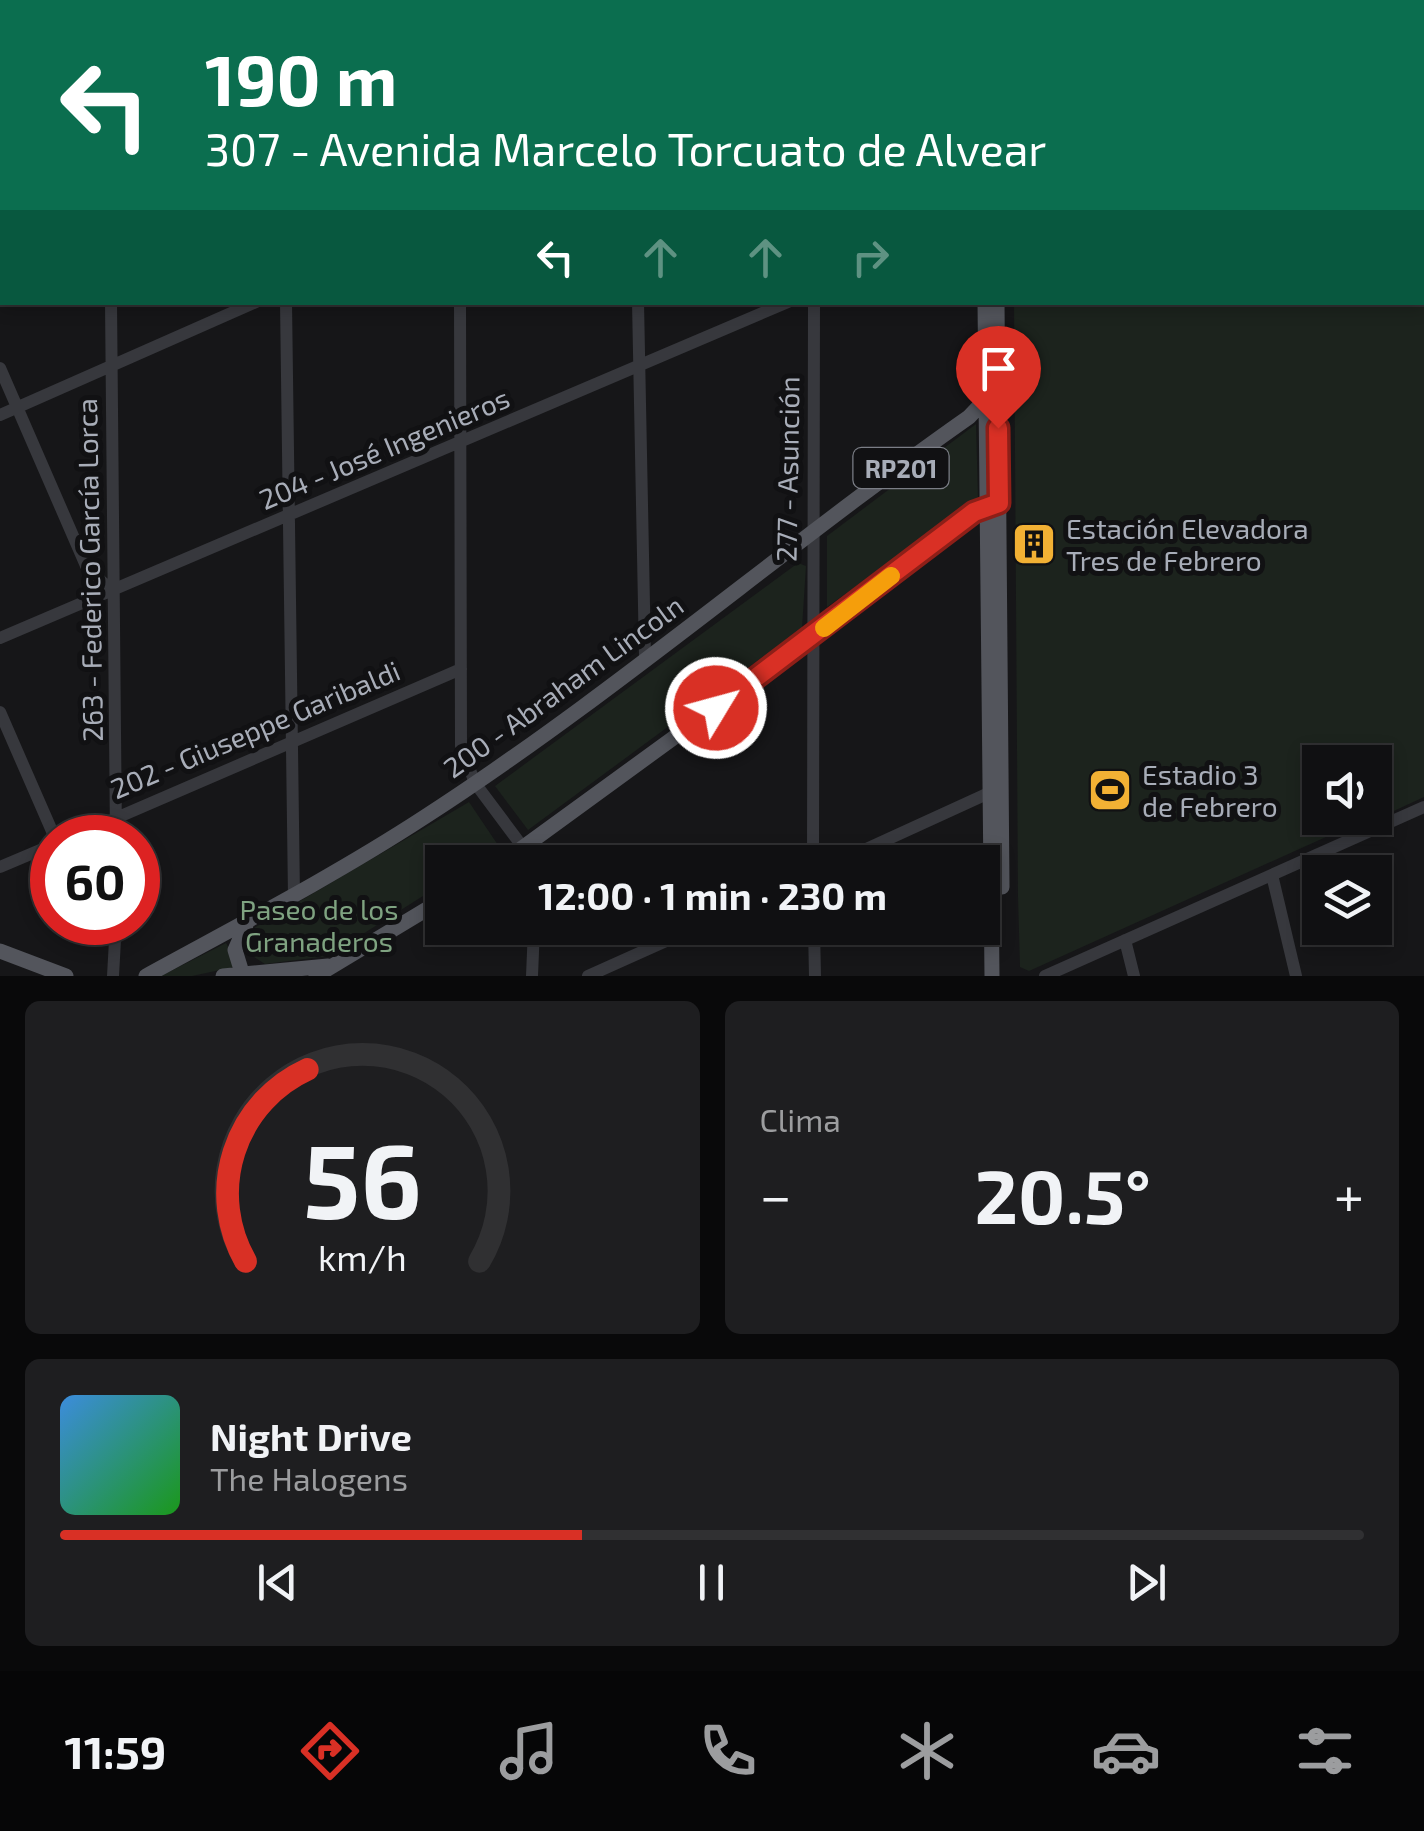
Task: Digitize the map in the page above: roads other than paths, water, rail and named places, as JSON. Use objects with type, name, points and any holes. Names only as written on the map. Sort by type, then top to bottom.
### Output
[{"type":"main road","name":"RP201","points":[[544,845],[812,637],[993,504],[985,400],[985,305]]},
{"type":"main road","points":[[992,976],[993,504],[998,305]]},
{"type":"main road","name":"200 - Abraham Lincoln","points":[[146,976],[294,896],[475,783],[969,417],[985,400]]},
{"type":"main road","points":[[993,504],[1002,976]]},
{"type":"main road","points":[[316,976],[425,910]]},
{"type":"main road","points":[[243,975],[235,950],[248,922]]},
{"type":"main road","points":[[0,951],[66,976]]},
{"type":"main road","points":[[223,976],[334,965]]},
{"type":"street","name":"263 - Federico García Lorca","points":[[111,305],[116,815]]},
{"type":"street","points":[[0,415],[249,305]]},
{"type":"street","points":[[286,305],[294,896]]},
{"type":"street","points":[[460,305],[461,746],[475,783],[522,845]]},
{"type":"street","points":[[638,305],[646,656]]},
{"type":"street","name":"204 - José Ingenieros","points":[[0,638],[781,305]]},
{"type":"street","name":"277 - Asunción","points":[[813,845],[814,305]]},
{"type":"street","points":[[0,368],[87,568],[112,591]]},
{"type":"street","name":"202 - Giuseppe Garibaldi","points":[[116,815],[460,669]]},
{"type":"street","points":[[0,712],[45,815]]},
{"type":"street","points":[[875,845],[991,792]]},
{"type":"street","points":[[1045,976],[1424,807]]},
{"type":"street","points":[[0,867],[30,854]]},
{"type":"street","points":[[1272,875],[1296,976]]},
{"type":"street","points":[[1125,940],[1134,976]]},
{"type":"street","points":[[113,976],[115,945]]},
{"type":"street","points":[[532,976],[533,945]]},
{"type":"street","points":[[588,976],[657,945]]},
{"type":"street","points":[[814,945],[815,976]]},
{"type":"place","name":"Estación Elevadora Tres de Febrero","points":[[1034,544]]},
{"type":"place","name":"Estadio 3 de Febrero","points":[[1110,790]]},
{"type":"park label","name":"Paseo de los Granaderos","points":[[319,925]]}]
